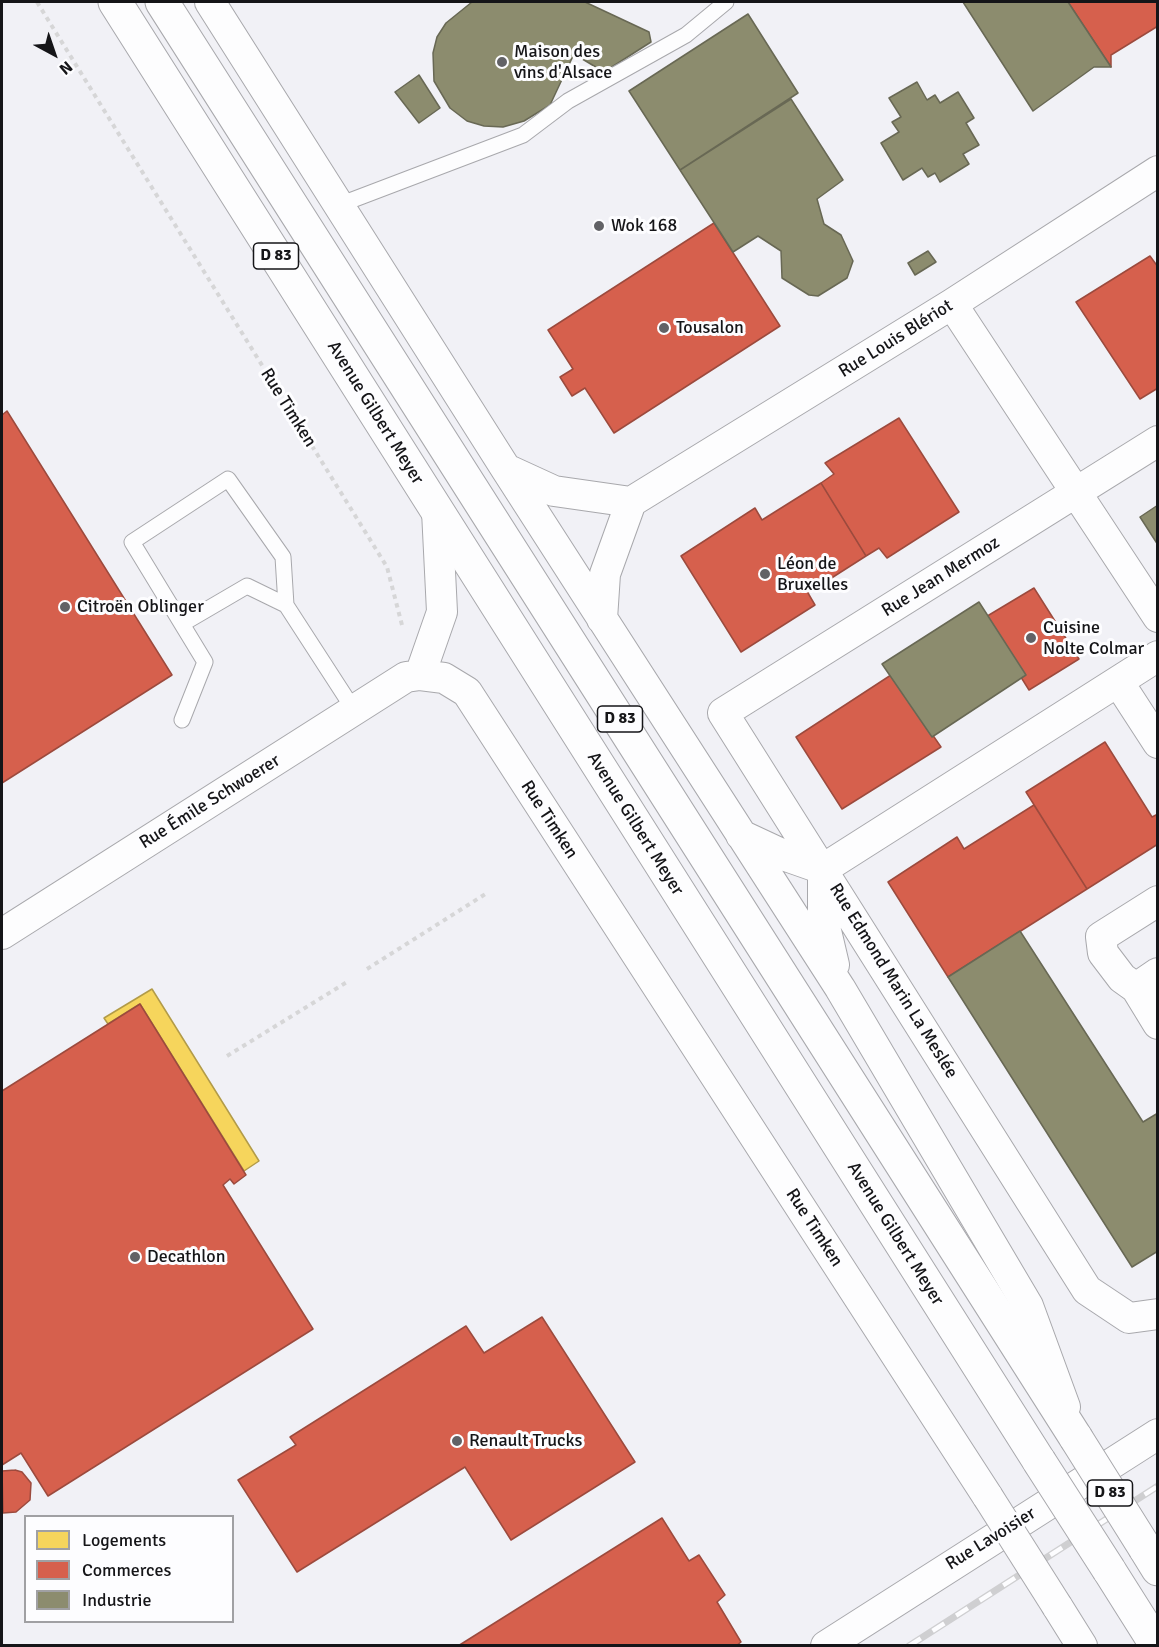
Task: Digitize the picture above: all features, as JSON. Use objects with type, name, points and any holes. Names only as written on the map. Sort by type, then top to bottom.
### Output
[{"type":"main road","name":"Avenue Gilbert Meyer","points":[[115,2],[1156,1646]]},
{"type":"main road","name":"D 83","points":[[162,2],[1151,1558]]},
{"type":"street","points":[[210,2],[506,469],[840,988],[1028,1306],[1076,1438]]},
{"type":"street","name":"Rue Louis Blériot","points":[[631,502],[952,304],[1158,171]]},
{"type":"street","points":[[952,304],[1158,617]]},
{"type":"street","name":"Rue Jean Mermoz","points":[[823,869],[723,713],[1158,441]]},
{"type":"street","points":[[506,469],[554,491],[631,502],[605,574],[603,619]]},
{"type":"street","points":[[420,675],[442,612],[437,511]]},
{"type":"street","name":"Rue Edmond Marin La Meslée","points":[[1158,656],[1119,683],[823,869],[1087,1290],[1129,1318],[1158,1314]]},
{"type":"street","name":"Rue Émile Schwoerer","points":[[2,934],[406,677],[420,675]]},
{"type":"street","name":"Rue Timken","points":[[420,675],[444,678],[467,692],[1082,1646]]},
{"type":"street","points":[[1119,683],[1158,743]]},
{"type":"street","points":[[741,835],[786,856],[823,869],[823,918],[840,988]]},
{"type":"street","points":[[1158,901],[1101,937],[1103,953],[1122,978],[1147,981],[1158,1024]]},
{"type":"street","name":"Rue Lavoisier","points":[[826,1646],[1158,1434]]},
{"type":"lane","points":[[339,205],[523,135],[568,101],[686,35],[726,2]]},
{"type":"lane","points":[[182,720],[204,662],[132,542],[228,479],[283,557],[286,605],[354,710]]},
{"type":"lane","points":[[182,624],[247,586],[286,605]]},
{"type":"path","name":"Rue Timken","points":[[37,2],[387,567],[402,627],[420,675]]},
{"type":"path","points":[[367,969],[487,893]]},
{"type":"path","points":[[227,1056],[347,982]]},
{"type":"building: Logements","points":[[152,989],[259,1161],[244,1171],[140,1004],[108,1024],[104,1018]]},
{"type":"building: Commerces","points":[[1068,2],[1158,2],[1158,26],[1111,55],[1111,67]]},
{"type":"building: Commerces","name":"Tousalon","points":[[714,223],[780,326],[614,433],[585,388],[572,396],[560,377],[573,369],[548,330]]},
{"type":"building: Commerces","points":[[1150,256],[1158,267],[1158,388],[1140,399],[1076,302]]},
{"type":"building: Commerces","name":"Citroën Oblinger","points":[[7,411],[172,675],[2,783],[2,415]]},
{"type":"building: Commerces","points":[[899,418],[959,512],[887,558],[879,548],[866,556],[821,483],[834,474],[825,463]]},
{"type":"building: Commerces","name":"Léon de Bruxelles","points":[[821,483],[866,556],[808,593],[815,605],[741,652],[681,556],[755,508],[762,520]]},
{"type":"building: Commerces","name":"Cuisine Nolte Colmar","points":[[1034,588],[1079,659],[1029,690],[984,618]]},
{"type":"building: Commerces","points":[[891,675],[941,747],[842,809],[796,737]]},
{"type":"building: Commerces","points":[[1105,742],[1152,817],[1158,814],[1158,844],[1087,889],[1026,792]]},
{"type":"building: Commerces","points":[[1034,805],[1087,889],[948,977],[888,882],[957,837],[964,849]]},
{"type":"building: Commerces","name":"Decathlon","points":[[140,1004],[246,1175],[234,1184],[230,1179],[223,1185],[313,1329],[48,1496],[21,1453],[2,1465],[2,1091]]},
{"type":"building: Commerces","name":"Renault Trucks","points":[[542,1317],[635,1462],[511,1540],[465,1467],[297,1572],[238,1480],[296,1445],[290,1437],[466,1326],[484,1353]]},
{"type":"building: Commerces","points":[[2,1471],[22,1472],[31,1483],[30,1500],[16,1512],[3,1513]]},
{"type":"building: Commerces","points":[[662,1518],[689,1561],[699,1555],[725,1595],[717,1602],[741,1642],[736,1646],[458,1646]]},
{"type":"building: Industrie","name":"Maison des vins d'Alsace","points":[[472,2],[585,2],[649,32],[651,42],[604,72],[574,54],[550,105],[524,121],[503,127],[484,126],[467,121],[450,108],[434,81],[433,53],[437,37],[446,23]]},
{"type":"building: Industrie","points":[[963,2],[1068,2],[1111,67],[1094,67],[1033,111]]},
{"type":"building: Industrie","points":[[748,14],[798,93],[680,170],[629,91]]},
{"type":"building: Industrie","points":[[419,75],[440,108],[419,123],[395,92]]},
{"type":"building: Industrie","points":[[917,82],[927,100],[935,95],[940,103],[958,92],[974,118],[966,123],[979,145],[963,154],[969,164],[940,182],[935,173],[928,177],[922,168],[903,180],[881,143],[899,132],[892,122],[901,117],[889,98]]},
{"type":"building: Industrie","points":[[791,99],[843,180],[817,199],[824,224],[841,235],[853,261],[847,278],[818,296],[809,295],[782,278],[781,251],[758,236],[733,252],[680,170]]},
{"type":"building: Industrie","points":[[928,251],[936,262],[915,275],[908,263]]},
{"type":"building: Industrie","points":[[1158,505],[1158,545],[1140,517]]},
{"type":"building: Industrie","points":[[979,602],[1026,675],[932,737],[882,664]]},
{"type":"building: Industrie","points":[[1020,931],[1143,1122],[1158,1113],[1158,1251],[1132,1267],[948,977]]},
{"type":"railway","points":[[909,1646],[1158,1486]]},
{"type":"place","name":"Maison des vins d'Alsace","points":[[502,62]]},
{"type":"place","name":"Wok 168","points":[[599,226]]},
{"type":"place","name":"Tousalon","points":[[664,328]]},
{"type":"place","name":"Léon de Bruxelles","points":[[765,574]]},
{"type":"place","name":"Citroën Oblinger","points":[[65,607]]},
{"type":"place","name":"Cuisine Nolte Colmar","points":[[1031,638]]},
{"type":"place","name":"Decathlon","points":[[135,1257]]},
{"type":"place","name":"Renault Trucks","points":[[457,1441]]}]
